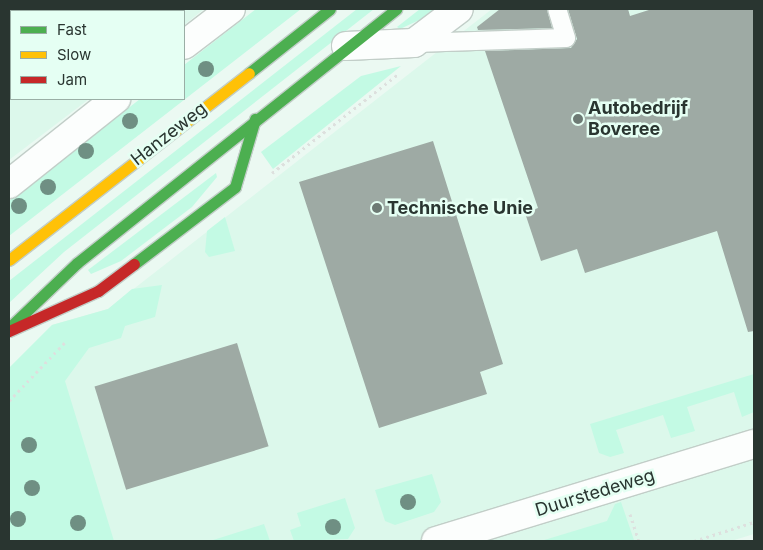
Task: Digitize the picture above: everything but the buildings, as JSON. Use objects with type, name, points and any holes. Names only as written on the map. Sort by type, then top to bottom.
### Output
[{"type":"main road","name":"Hanzeweg","points":[[9,260],[330,9]]},
{"type":"main road","points":[[9,330],[77,263],[346,46],[396,9]]},
{"type":"main road","points":[[9,330],[98,291],[235,187],[255,119]]},
{"type":"street","points":[[185,44],[231,9]]},
{"type":"street","points":[[346,46],[414,43],[459,9]]},
{"type":"street","points":[[9,184],[115,100]]},
{"type":"street","name":"Duurstedeweg","points":[[436,541],[754,444]]},
{"type":"lane","points":[[414,43],[566,38],[557,9]]},
{"type":"path","points":[[235,187],[266,178],[411,63],[414,43]]},
{"type":"path","points":[[9,401],[70,338]]},
{"type":"path","points":[[694,541],[754,522]]},
{"type":"shaded area","points":[[9,9],[204,9],[185,24],[185,10],[10,10],[10,100],[88,100],[9,160]]},
{"type":"shaded area","points":[[492,9],[754,9],[754,534],[731,541],[9,541],[9,368],[52,325],[108,309]]},
{"type":"green space","points":[[256,9],[301,9],[185,99],[185,64]]},
{"type":"green space","points":[[357,9],[374,9],[64,252],[9,303],[9,281]]},
{"type":"green space","points":[[420,9],[443,9],[400,29],[397,27]]},
{"type":"green space","points":[[401,66],[273,169],[261,152],[361,76]]},
{"type":"green space","points":[[139,100],[184,100],[9,236],[9,201]]},
{"type":"green space","points":[[216,173],[217,177],[192,207],[121,261],[91,274],[88,270]]},
{"type":"green space","points":[[225,217],[235,251],[209,257],[205,252],[207,231]]},
{"type":"green space","points":[[162,285],[155,317],[125,326],[121,338],[89,348],[65,381],[114,541],[9,541],[9,368],[52,325],[108,309],[132,289]]},
{"type":"green space","points":[[754,374],[754,412],[742,417],[734,392],[687,407],[695,431],[671,438],[663,415],[616,430],[624,453],[610,457],[599,453],[590,424]]},
{"type":"green space","points":[[432,474],[441,502],[434,512],[395,525],[385,521],[375,490]]},
{"type":"green space","points":[[345,498],[355,528],[348,539],[294,541],[290,530],[301,526],[297,513]]},
{"type":"green space","points":[[621,502],[634,540],[541,541],[607,521],[615,504]]},
{"type":"green space","points":[[264,524],[270,541],[210,541]]},
{"type":"traffic: fast","points":[[249,73],[330,9]]},
{"type":"traffic: fast","points":[[9,328],[77,263],[396,9]]},
{"type":"traffic: fast","points":[[134,264],[235,187],[255,119]]},
{"type":"traffic: slow","points":[[9,260],[249,73]]},
{"type":"traffic: jam","points":[[9,331],[98,291],[134,264]]},
{"type":"place","name":"Autobedrijf Boveree","points":[[578,119]]},
{"type":"place","name":"Technische Unie","points":[[377,208]]}]
